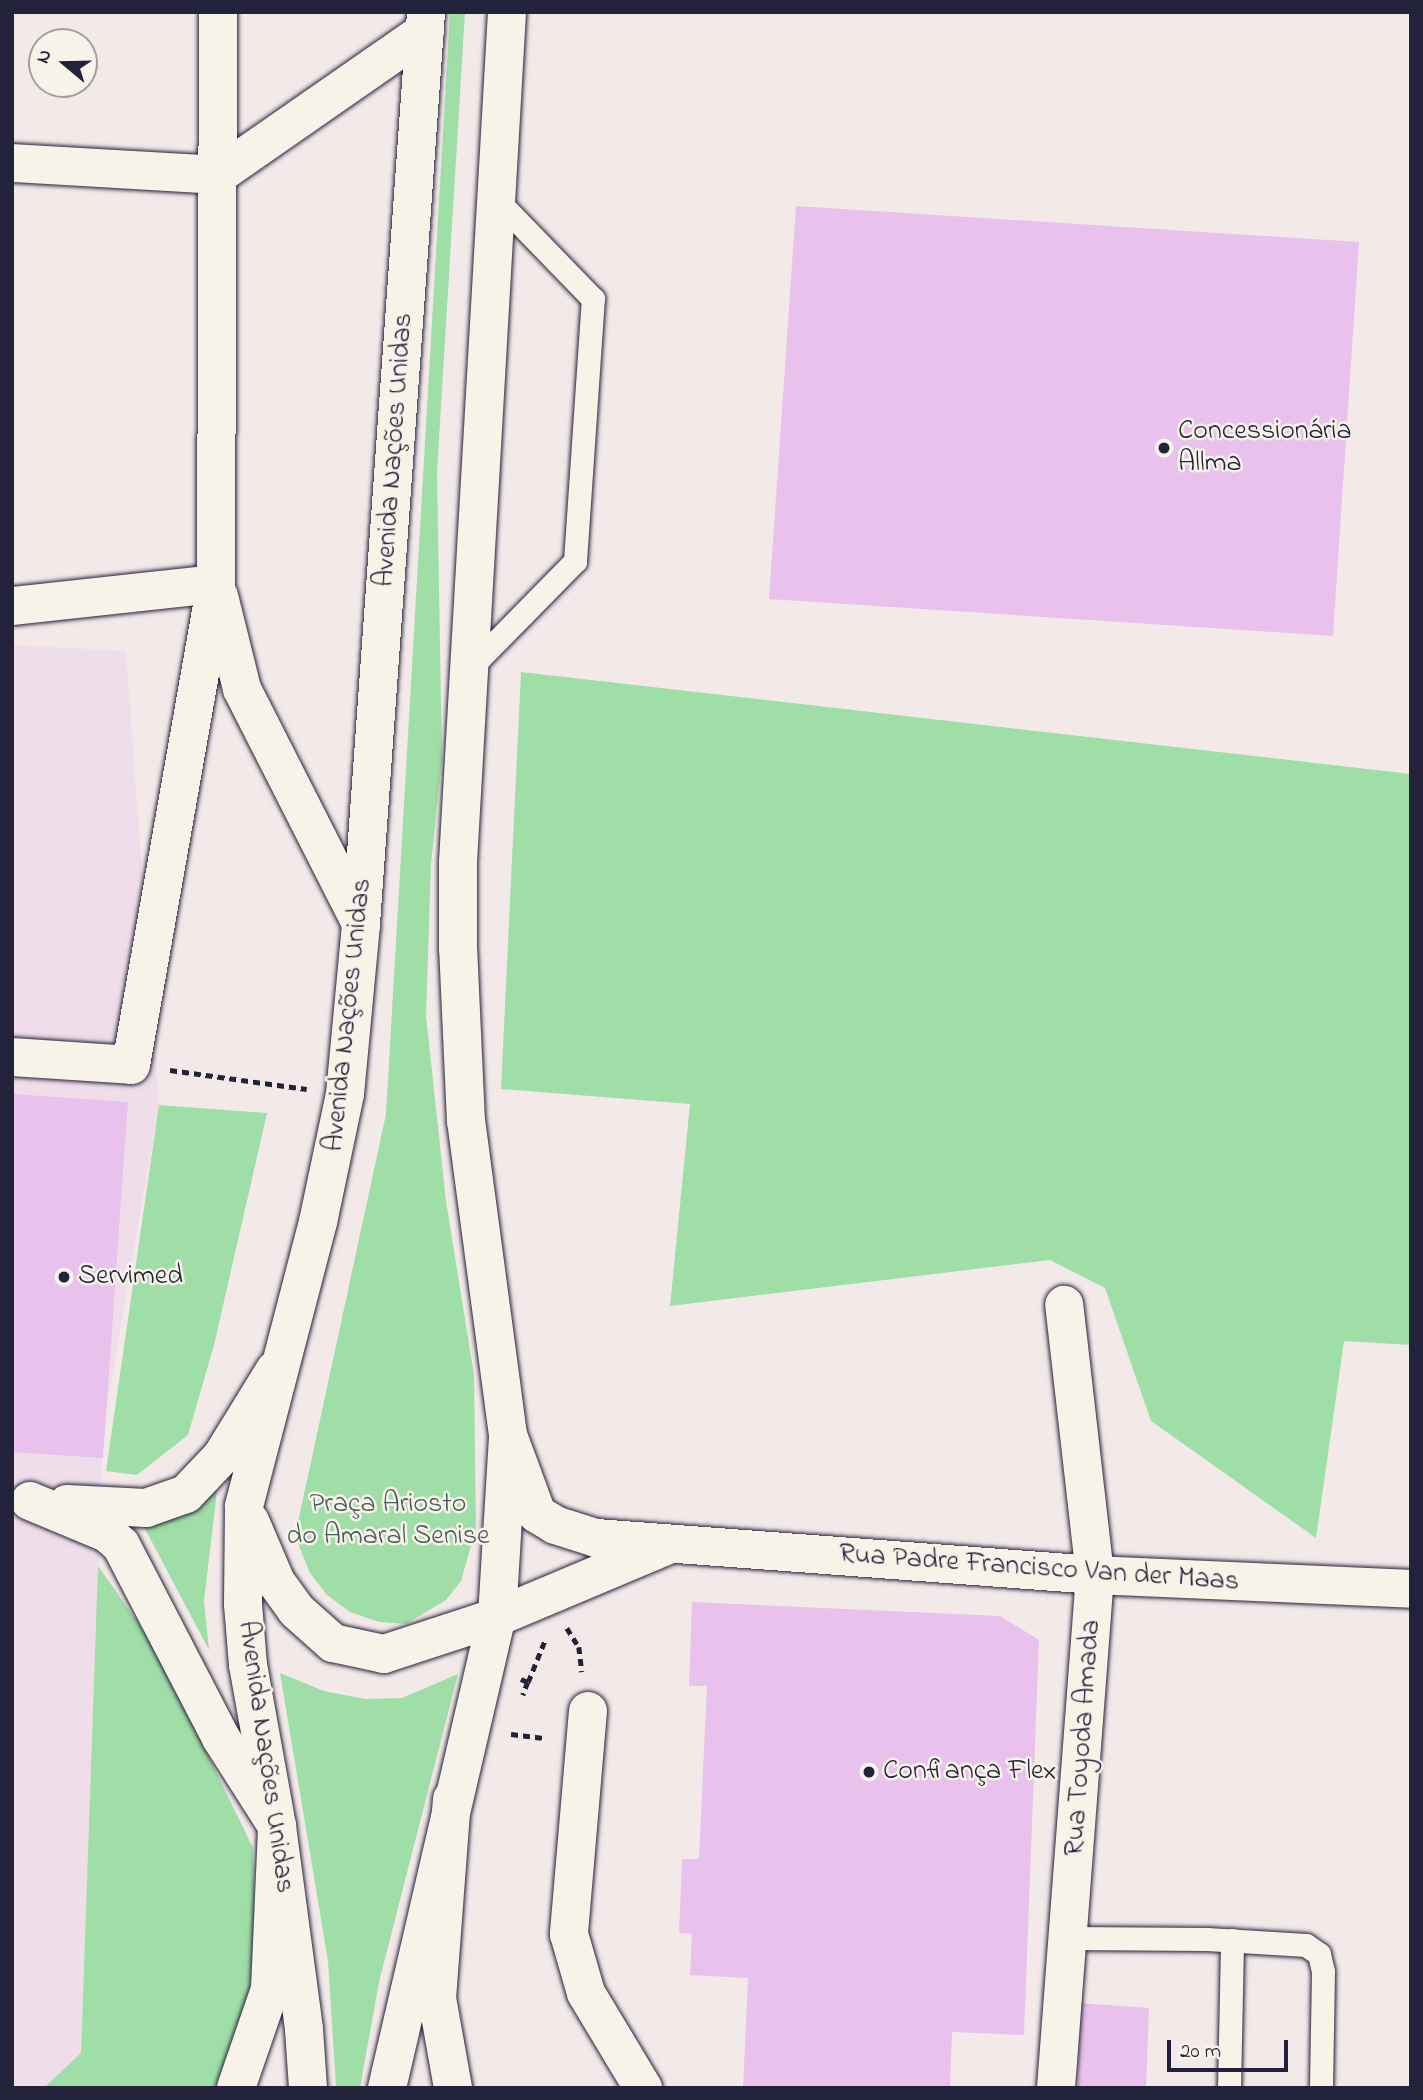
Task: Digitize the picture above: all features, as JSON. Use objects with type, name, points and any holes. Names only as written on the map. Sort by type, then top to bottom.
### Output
[{"type":"main road","points":[[12,1057],[131,1065],[216,584],[218,12]]},
{"type":"main road","points":[[387,2088],[452,1799],[497,1617],[508,1435],[466,1122],[460,1043],[458,862],[507,12]]},
{"type":"main road","points":[[501,94],[524,12]]},
{"type":"main road","points":[[12,163],[218,175],[426,22]]},
{"type":"main road","name":"Avenida Nações Unidas","points":[[308,2088],[304,2029],[276,1826],[248,1665],[243,1604],[244,1506],[332,1165],[345,1094],[362,924],[426,22]]},
{"type":"main road","points":[[216,584],[242,689],[362,924]]},
{"type":"main road","points":[[12,606],[216,584]]},
{"type":"main road","name":"Rua Toyoda Amada","points":[[1056,2088],[1070,1938],[1095,1575],[1065,1305]]},
{"type":"main road","points":[[21,1501],[146,1508],[186,1494],[222,1456],[280,1362]]},
{"type":"main road","name":"Rua Padre Francisco Van der Maas","points":[[508,1435],[537,1514],[566,1530],[596,1538],[1095,1575],[1411,1589]]},
{"type":"main road","points":[[21,1501],[107,1533],[121,1545],[221,1738],[276,1826],[270,1989],[236,2088]]},
{"type":"main road","points":[[244,1506],[276,1581],[296,1610],[333,1643],[384,1654],[497,1617],[668,1545]]},
{"type":"main road","points":[[587,1726],[569,1934],[586,1993],[643,2088]]},
{"type":"main road","points":[[452,1799],[437,1998],[453,2088]]},
{"type":"lane","points":[[469,669],[575,561],[593,299],[495,198]]},
{"type":"lane","points":[[1070,1938],[1232,1940],[1299,1944],[1319,1954],[1323,1972],[1321,2088]]},
{"type":"lane","points":[[1229,2088],[1232,1940]]},
{"type":"path","points":[[131,1065],[345,1094]]},
{"type":"path","points":[[568,1631],[579,1647]]},
{"type":"path","points":[[485,1667],[528,1682],[519,1706]]},
{"type":"path","points":[[512,1727],[511,1735],[587,1726]]},
{"type":"shaded area","points":[[12,645],[126,651],[159,1105],[103,1429],[81,2054],[44,2088],[12,2088]]},
{"type":"green space","name":"Praça Ariosto do Amaral Senise","points":[[450,12],[465,12],[437,472],[442,759],[431,864],[426,1016],[446,1201],[474,1375],[476,1528],[461,1581],[446,1600],[406,1624],[379,1622],[350,1612],[327,1595],[310,1573],[299,1546],[298,1522],[386,1114]]},
{"type":"green space","points":[[521,672],[1411,774],[1411,1345],[1344,1341],[1316,1538],[1151,1421],[1105,1288],[1050,1260],[670,1306],[690,1104],[501,1089]]},
{"type":"green space","points":[[159,1105],[267,1113],[214,1345],[188,1435],[137,1475],[106,1471]]},
{"type":"green space","points":[[217,1491],[204,1601],[209,1650],[143,1525],[187,1512]]},
{"type":"green space","points":[[98,1566],[156,1648],[253,1848],[255,1920],[250,1987],[215,2088],[44,2088],[81,2053]]},
{"type":"green space","points":[[280,1673],[324,1691],[365,1699],[402,1698],[458,1674],[379,1982],[360,2088],[336,2088],[328,1961]]},
{"type":"building","points":[[796,206],[1359,242],[1333,636],[769,599]]},
{"type":"building","name":"Servimed","points":[[12,1094],[128,1102],[103,1458],[12,1452]]},
{"type":"building","name":"Confiança Flex","points":[[692,1602],[1000,1616],[1039,1640],[1024,2035],[952,2032],[950,2088],[743,2088],[748,1978],[690,1975],[692,1934],[679,1933],[682,1859],[699,1859],[707,1686],[689,1686]]},
{"type":"building","points":[[1079,2003],[1149,2008],[1146,2088],[1078,2088]]},
{"type":"place","name":"Concessionária Allma","points":[[1164,448]]},
{"type":"place","name":"Servimed","points":[[64,1277]]},
{"type":"place","name":"Confiança Flex","points":[[869,1772]]}]
